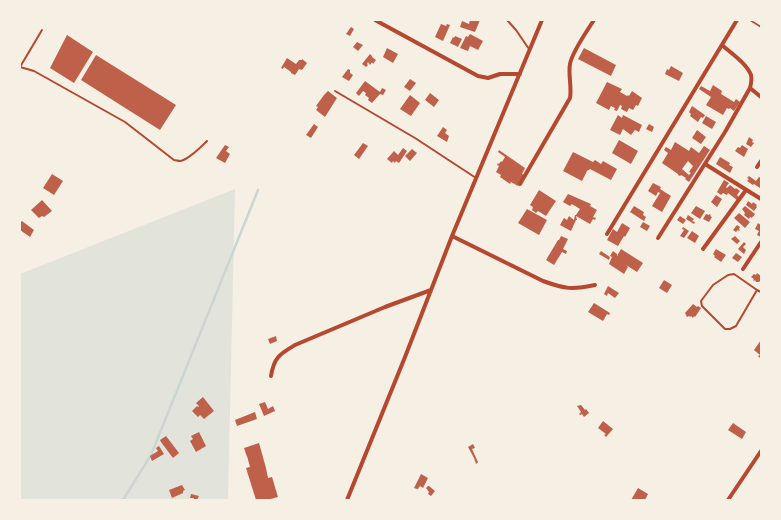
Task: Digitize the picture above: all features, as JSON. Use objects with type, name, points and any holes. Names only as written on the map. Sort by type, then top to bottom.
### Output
[{"type":"street","points":[[375,20],[478,76],[488,78],[500,74],[520,74]]},
{"type":"street","points":[[347,500],[452,236],[542,20]]},
{"type":"street","points":[[520,184],[570,98],[569,65],[572,56],[594,20]]},
{"type":"street","points":[[607,234],[737,20]]},
{"type":"street","points":[[658,238],[725,132],[750,88],[752,81],[751,76],[744,64],[722,45]]},
{"type":"street","points":[[750,88],[761,97]]},
{"type":"street","points":[[757,167],[761,161]]},
{"type":"street","points":[[705,164],[761,199]]},
{"type":"street","points":[[704,249],[746,190]]},
{"type":"street","points":[[452,236],[543,281],[570,289],[580,289],[595,285]]},
{"type":"street","points":[[743,269],[761,242]]},
{"type":"street","points":[[271,376],[276,360],[283,352],[295,345],[385,307],[431,290]]},
{"type":"street","points":[[728,500],[761,451]]},
{"type":"lane","points":[[507,20],[530,50]]},
{"type":"lane","points":[[42,30],[20,67],[34,70],[125,122],[174,160],[180,161],[188,157],[207,142]]},
{"type":"lane","points":[[335,91],[415,138],[476,178]]},
{"type":"lane","points":[[757,290],[736,326],[730,329],[725,329],[702,306],[702,301],[713,285],[728,275],[734,274],[761,292]]},
{"type":"path","points":[[750,20],[761,27]]},
{"type":"shaded area","points":[[235,189],[228,500],[20,500],[20,274]]},
{"type":"building","points":[[470,20],[480,20],[475,32],[460,27],[462,21],[469,24]]},
{"type":"building","points":[[441,24],[446,26],[447,24],[450,25],[443,41],[435,37]]},
{"type":"building","points":[[351,27],[354,29],[350,36],[346,34]]},
{"type":"building","points":[[470,34],[483,41],[478,50],[470,46],[468,51],[460,48],[466,36],[468,37]]},
{"type":"building","points":[[67,35],[93,52],[74,83],[50,68]]},
{"type":"building","points":[[455,36],[462,39],[458,47],[450,43]]},
{"type":"building","points":[[357,42],[363,45],[358,51],[353,47]]},
{"type":"building","points":[[387,48],[398,54],[393,63],[383,57]]},
{"type":"building","points":[[584,48],[616,65],[611,76],[578,59]]},
{"type":"building","points":[[370,54],[376,60],[370,65],[368,62],[366,67],[362,64]]},
{"type":"building","points":[[96,55],[176,105],[160,130],[81,80]]},
{"type":"building","points":[[287,58],[296,64],[302,59],[307,63],[302,70],[299,69],[295,75],[284,67],[283,69],[281,68]]},
{"type":"building","points":[[671,66],[683,73],[679,81],[665,74],[667,69],[669,70]]},
{"type":"building","points":[[348,69],[353,75],[349,81],[342,77]]},
{"type":"building","points":[[410,79],[416,83],[410,91],[404,87]]},
{"type":"building","points":[[365,81],[380,92],[382,88],[386,90],[383,95],[380,94],[372,103],[368,100],[369,98],[363,91],[359,96],[356,93]]},
{"type":"building","points":[[607,82],[622,89],[620,92],[627,96],[629,96],[632,91],[642,98],[638,106],[636,105],[633,110],[629,108],[627,112],[621,109],[622,106],[620,105],[617,111],[611,106],[609,110],[596,103]]},
{"type":"building","points":[[713,85],[722,91],[721,94],[734,102],[736,99],[740,102],[734,111],[727,108],[723,115],[706,105],[711,97],[699,89],[701,86],[710,91]]},
{"type":"building","points":[[328,91],[337,98],[325,117],[316,110],[318,107],[316,106]]},
{"type":"building","points":[[430,93],[439,100],[434,107],[425,100]]},
{"type":"building","points":[[410,95],[420,103],[411,116],[400,109]]},
{"type":"building","points":[[692,106],[705,115],[703,118],[701,117],[698,122],[690,116],[691,114],[689,112]]},
{"type":"building","points":[[618,115],[622,118],[623,115],[642,125],[639,132],[635,130],[631,135],[623,129],[620,135],[610,130]]},
{"type":"building","points":[[706,116],[716,122],[712,129],[702,123]]},
{"type":"building","points":[[314,124],[318,127],[311,138],[306,135]]},
{"type":"building","points":[[649,124],[654,127],[652,132],[646,129]]},
{"type":"building","points":[[443,127],[447,130],[445,133],[449,136],[447,142],[437,136]]},
{"type":"building","points":[[697,130],[706,137],[701,144],[692,138]]},
{"type":"building","points":[[749,137],[754,143],[751,147],[746,144]]},
{"type":"building","points":[[619,140],[638,151],[631,164],[612,153]]},
{"type":"building","points":[[675,142],[689,151],[691,147],[699,153],[704,146],[710,150],[689,182],[685,179],[686,178],[678,175],[662,163],[668,153],[664,150],[666,147],[671,150]],"holes":[[[688,161],[693,166],[689,172],[691,173],[689,175],[682,169]]]},
{"type":"building","points":[[363,143],[368,146],[359,159],[354,155]]},
{"type":"building","points":[[225,145],[229,147],[226,151],[230,154],[225,163],[216,158]]},
{"type":"building","points":[[742,145],[748,149],[744,157],[735,151]]},
{"type":"building","points":[[403,148],[407,151],[399,163],[396,161],[395,163],[393,161],[392,163],[387,159],[394,151],[398,155]]},
{"type":"building","points":[[412,149],[417,153],[410,161],[405,156]]},
{"type":"building","points":[[499,150],[525,168],[522,174],[525,176],[518,186],[511,182],[510,184],[496,172],[499,166],[497,165],[498,163],[499,164],[501,161],[502,162],[505,157],[498,152]]},
{"type":"building","points":[[573,152],[593,162],[595,160],[601,164],[603,161],[617,169],[611,180],[590,169],[587,171],[582,181],[563,171]]},
{"type":"building","points":[[720,157],[730,163],[729,165],[733,167],[730,173],[716,164]]},
{"type":"building","points":[[52,174],[63,181],[54,195],[43,188]]},
{"type":"building","points":[[749,176],[756,181],[759,177],[761,178],[760,188],[747,181]]},
{"type":"building","points":[[724,180],[729,183],[726,187],[727,188],[730,185],[740,191],[737,195],[739,197],[737,200],[728,193],[727,195],[723,193],[721,195],[717,192]]},
{"type":"building","points":[[653,183],[661,187],[660,189],[671,196],[662,212],[652,206],[660,193],[658,192],[656,196],[648,191]]},
{"type":"building","points":[[539,190],[556,201],[546,216],[538,211],[536,213],[532,210],[533,207],[530,205]]},
{"type":"building","points":[[568,194],[591,204],[590,206],[597,210],[593,217],[596,218],[595,220],[593,219],[590,224],[576,216],[577,220],[571,231],[560,225],[564,218],[567,220],[569,216],[574,220],[575,215],[580,209],[572,204],[570,206],[563,202]]},
{"type":"building","points":[[716,195],[722,199],[717,207],[711,202]]},
{"type":"building","points":[[42,200],[52,211],[44,217],[42,216],[39,218],[31,210]]},
{"type":"building","points":[[748,201],[757,205],[754,211],[746,205]]},
{"type":"building","points":[[634,206],[644,212],[643,215],[646,217],[644,221],[630,212]]},
{"type":"building","points":[[696,206],[705,211],[700,219],[691,213]]},
{"type":"building","points":[[745,206],[755,214],[752,218],[750,217],[749,219],[744,215],[745,213],[742,209]]},
{"type":"building","points":[[527,209],[547,220],[539,235],[518,223]]},
{"type":"building","points":[[739,213],[750,222],[745,228],[734,218]]},
{"type":"building","points":[[706,214],[711,215],[710,216],[712,217],[709,222],[703,219]]},
{"type":"building","points":[[688,215],[694,219],[692,221],[695,222],[694,224],[686,219]]},
{"type":"building","points":[[680,216],[686,220],[683,224],[677,220]]},
{"type":"building","points":[[22,221],[34,230],[30,237],[20,230],[20,223]]},
{"type":"building","points":[[643,222],[650,226],[647,231],[640,227]]},
{"type":"building","points":[[622,223],[630,228],[618,246],[607,240],[613,229],[617,232]]},
{"type":"building","points":[[758,223],[761,225],[761,237],[757,235],[759,231],[755,229]]},
{"type":"building","points":[[737,225],[740,227],[740,230],[736,232],[733,230]]},
{"type":"building","points":[[683,227],[689,231],[684,238],[680,236],[684,230],[682,229]]},
{"type":"building","points":[[692,231],[699,236],[695,243],[687,238]]},
{"type":"building","points":[[561,236],[568,239],[563,249],[567,251],[566,254],[562,252],[554,265],[546,260]]},
{"type":"building","points":[[735,236],[740,241],[737,244],[731,239]]},
{"type":"building","points":[[744,242],[746,244],[743,247],[746,250],[744,254],[738,249]]},
{"type":"building","points":[[621,249],[643,263],[637,272],[626,265],[628,267],[624,274],[609,264],[612,257],[610,256],[613,251],[617,254],[617,256]]},
{"type":"building","points":[[716,249],[726,255],[721,262],[714,257],[715,256],[713,254]]},
{"type":"building","points":[[601,251],[610,257],[609,260],[599,254]]},
{"type":"building","points":[[736,253],[742,257],[738,262],[732,258]]},
{"type":"building","points":[[757,273],[761,276],[761,280],[759,282],[754,281],[751,277]]},
{"type":"building","points":[[664,280],[672,285],[667,293],[659,288]]},
{"type":"building","points":[[608,286],[619,293],[615,298],[608,293],[607,296],[604,294]]},
{"type":"building","points":[[594,303],[610,313],[609,315],[607,314],[603,321],[588,312]]},
{"type":"building","points":[[693,304],[701,308],[695,317],[687,317],[685,313]]},
{"type":"building","points":[[276,336],[277,341],[270,344],[268,339]]},
{"type":"building","points":[[761,340],[760,358],[758,356],[760,355],[754,350]]},
{"type":"building","points":[[203,397],[214,411],[204,419],[200,415],[198,417],[192,411],[199,406],[196,403]]},
{"type":"building","points":[[265,402],[268,409],[273,406],[275,411],[264,416],[259,404]]},
{"type":"building","points":[[581,405],[589,413],[584,417],[582,414],[579,414],[581,412],[577,406]]},
{"type":"building","points":[[255,412],[257,419],[237,426],[235,420]]},
{"type":"building","points":[[603,421],[613,429],[606,437],[604,435],[606,434],[598,428]]},
{"type":"building","points":[[733,423],[746,432],[742,439],[728,430]]},
{"type":"building","points":[[199,432],[206,446],[196,452],[190,441],[193,439],[191,436]]},
{"type":"building","points":[[166,436],[179,453],[173,458],[160,440]]},
{"type":"building","points":[[259,443],[268,478],[272,477],[278,497],[267,500],[256,500],[246,468],[250,467],[244,448]]},
{"type":"building","points":[[473,444],[475,448],[472,449],[478,462],[476,464],[468,447]]},
{"type":"building","points":[[159,446],[164,454],[152,461],[150,456],[158,451],[156,448]]},
{"type":"building","points":[[421,474],[428,478],[423,488],[420,486],[418,489],[414,488]]},
{"type":"building","points":[[182,485],[185,490],[183,493],[172,498],[169,490]]},
{"type":"building","points":[[428,486],[435,491],[431,496],[428,494],[429,492],[426,488]]},
{"type":"building","points":[[638,488],[648,494],[645,500],[631,500]]},
{"type":"building","points":[[191,494],[199,496],[197,500],[190,498]]},
{"type":"waterway","points":[[123,500],[151,455],[258,190]]}]
